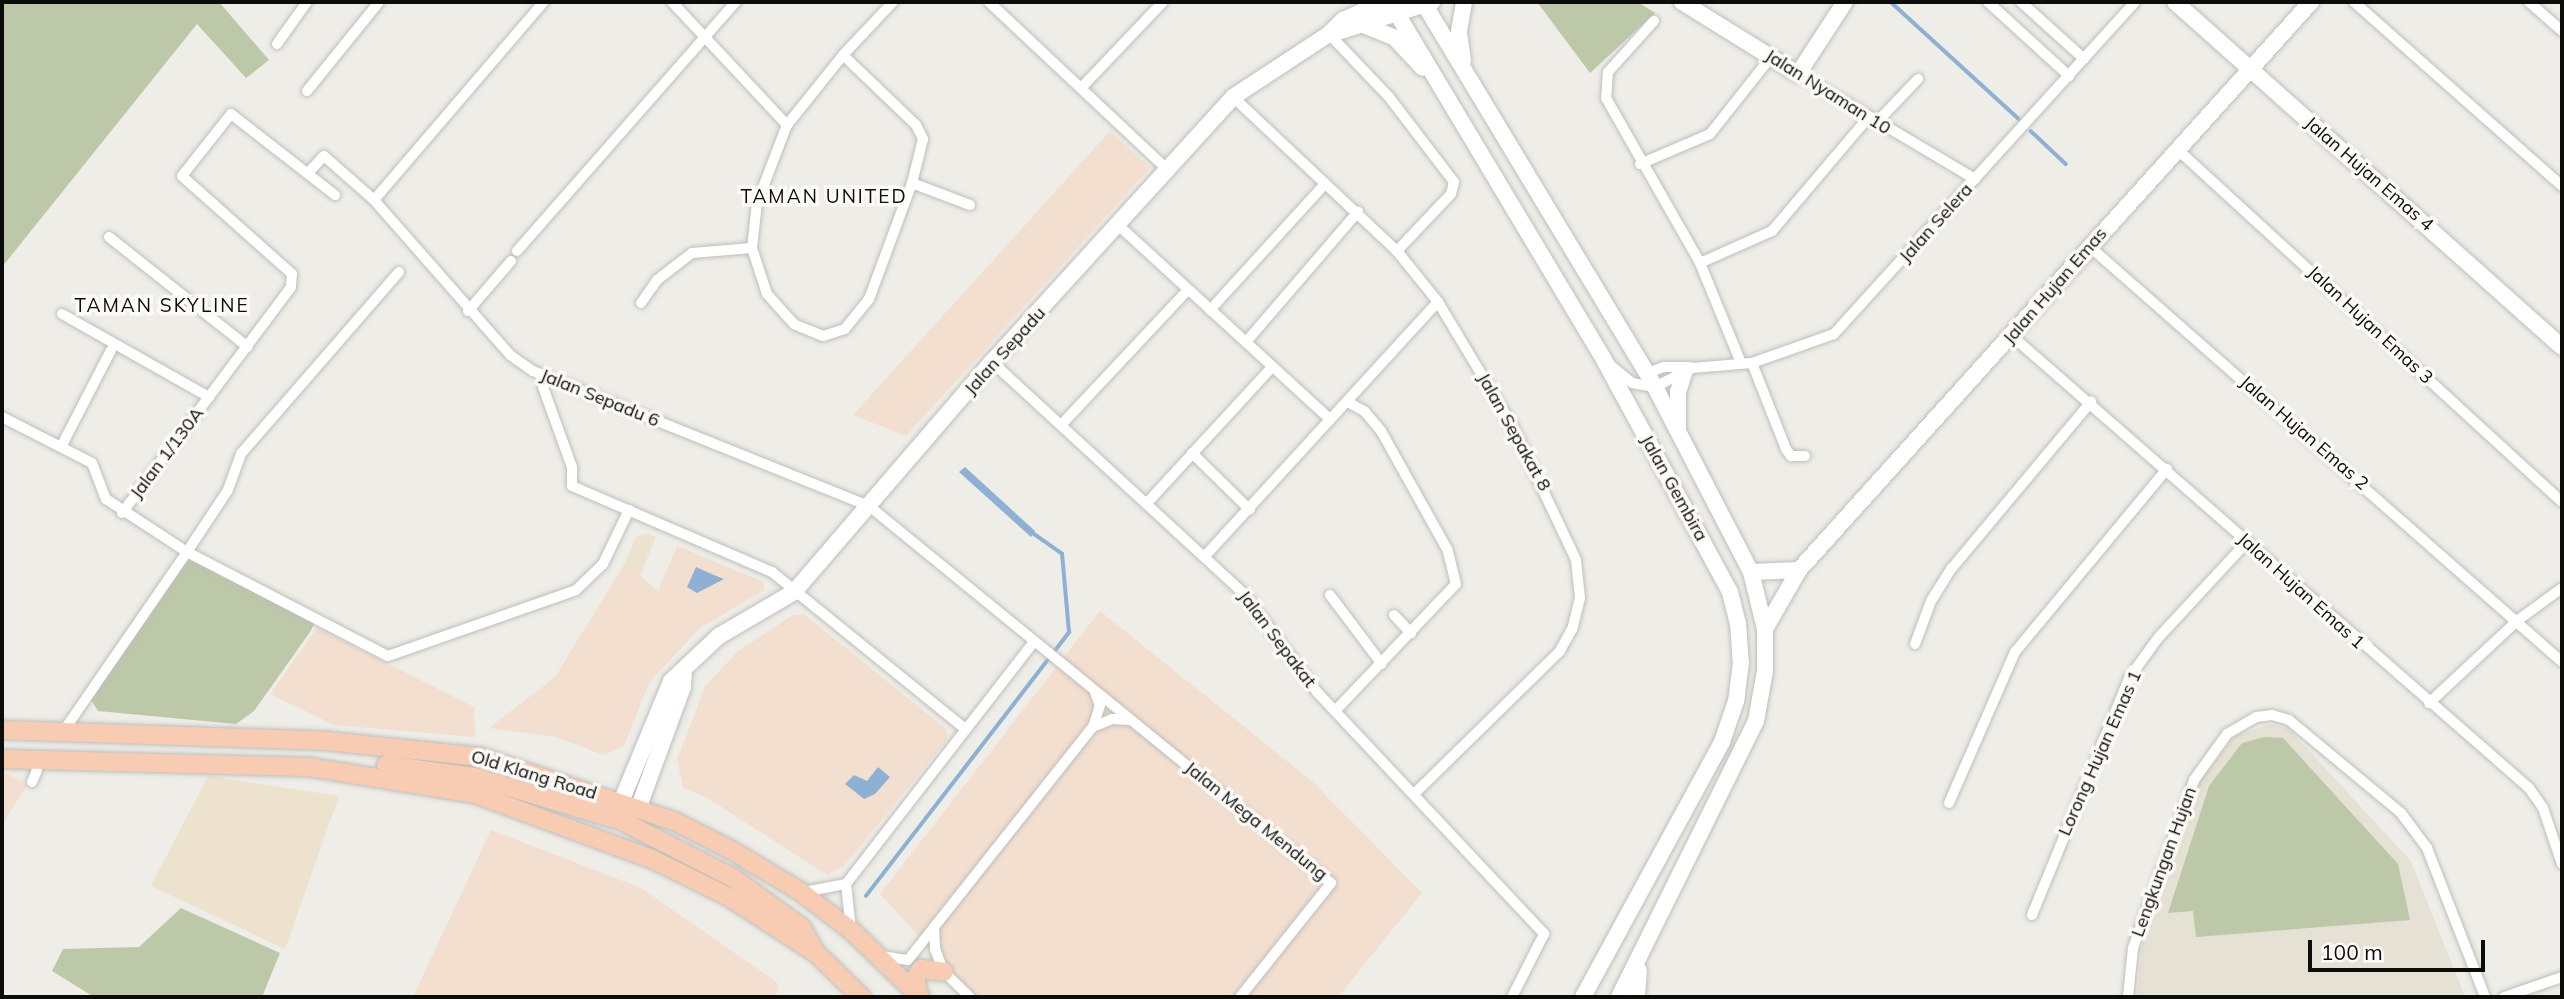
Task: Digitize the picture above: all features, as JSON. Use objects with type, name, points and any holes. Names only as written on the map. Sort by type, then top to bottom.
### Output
[{"type":"main road","name":"Old Klang Road","points":[[2,730],[327,741],[481,757],[630,805],[733,851],[801,892],[852,931],[919,996]]},
{"type":"main road","name":"Old Klang Road","points":[[2,759],[309,767],[422,782],[559,822],[654,860],[729,897],[817,954],[861,997]]},
{"type":"main road","points":[[309,767],[348,761],[475,777],[622,821],[735,879],[802,929],[817,954]]},
{"type":"main road","points":[[622,821],[630,805]]},
{"type":"main road","points":[[919,996],[915,979],[921,969],[944,972]]},
{"type":"street","points":[[277,44],[307,2]]},
{"type":"street","points":[[307,91],[379,2]]},
{"type":"street","points":[[373,200],[544,2]]},
{"type":"street","points":[[672,2],[787,125]]},
{"type":"street","points":[[468,312],[702,37],[736,2]]},
{"type":"street","points":[[843,55],[921,131],[923,146],[869,299],[854,322],[836,334],[809,332],[776,306],[760,279],[752,248],[757,203],[787,125],[843,55],[893,2]]},
{"type":"street","points":[[989,2],[1166,168]]},
{"type":"street","points":[[1082,87],[1150,5],[1163,2]]},
{"type":"street","name":"Jalan Gembira","points":[[1426,2],[1652,380],[1751,572],[1765,629],[1765,671],[1756,721],[1619,997]]},
{"type":"street","name":"Jalan Sepadu","points":[[630,805],[683,687],[684,670],[719,636],[794,592],[992,362],[1233,97],[1358,13],[1390,5],[1426,2]]},
{"type":"street","points":[[1464,2],[1459,30],[1464,69]]},
{"type":"street","name":"Jalan Nyaman 10","points":[[1682,2],[1872,120],[1975,179]]},
{"type":"street","points":[[1798,74],[1845,2]]},
{"type":"street","points":[[1988,2],[2069,76]]},
{"type":"street","points":[[2021,2],[2084,59]]},
{"type":"street","name":"Jalan Selera","points":[[1652,380],[1689,369],[1746,363],[1834,334],[2136,2]]},
{"type":"street","name":"Jalan Hujan Emas 4","points":[[2175,2],[2562,347]]},
{"type":"street","name":"Jalan Hujan Emas","points":[[1765,629],[1799,570],[2311,2]]},
{"type":"street","points":[[2354,2],[2562,186]]},
{"type":"street","points":[[2529,2],[2562,31]]},
{"type":"street","name":"Jalan Gembira","points":[[1390,5],[1604,360],[1730,592],[1741,662],[1736,701],[1722,742],[1587,994]]},
{"type":"street","points":[[1358,13],[1382,29],[1436,78]]},
{"type":"street","points":[[1654,21],[1608,72],[1604,85],[1606,97],[1640,164],[1700,262],[1787,449],[1791,456],[1805,456]]},
{"type":"street","points":[[1329,34],[1389,97],[1454,182],[1451,194],[1397,251]]},
{"type":"street","points":[[1640,164],[1710,134],[1771,57]]},
{"type":"street","points":[[1700,262],[1772,231],[1872,120],[1918,79]]},
{"type":"street","name":"Jalan Sepakat 8","points":[[1233,97],[1358,212],[1397,251],[1438,302],[1552,500],[1581,579],[1572,628],[1559,652],[1415,793]]},
{"type":"street","name":"Jalan 1/130A","points":[[307,173],[231,114],[182,176],[292,274],[291,287],[122,513],[187,552],[388,656],[576,590],[603,564],[629,510]]},
{"type":"street","name":"Jalan Hujan Emas 3","points":[[2177,149],[2562,502]]},
{"type":"street","name":"Jalan Sepadu 6","points":[[307,173],[324,156],[373,200],[468,312],[510,355],[548,378],[869,506],[1036,643]]},
{"type":"street","points":[[307,173],[335,195]]},
{"type":"street","points":[[912,183],[970,205]]},
{"type":"street","points":[[1210,310],[1325,184]]},
{"type":"street","points":[[1246,342],[1358,212]]},
{"type":"street","points":[[1117,224],[1330,419]]},
{"type":"street","points":[[109,237],[248,347]]},
{"type":"street","name":"Jalan Hujan Emas 2","points":[[2089,246],[2518,621],[2562,663]]},
{"type":"street","points":[[641,303],[657,280],[692,253],[752,248]]},
{"type":"street","points":[[63,732],[228,491],[241,454],[399,272]]},
{"type":"street","points":[[1062,424],[1188,290]]},
{"type":"street","points":[[1205,556],[1438,302]]},
{"type":"street","points":[[62,314],[209,397]]},
{"type":"street","name":"Jalan Hujan Emas 1","points":[[2012,336],[2091,402],[2246,543],[2529,788],[2543,808],[2562,864]]},
{"type":"street","points":[[61,447],[111,350]]},
{"type":"street","points":[[1604,360],[1632,383],[1652,380]]},
{"type":"street","name":"Jalan Sepakat","points":[[992,362],[1245,595],[1335,711],[1415,793],[1544,934],[1512,997]]},
{"type":"street","points":[[1147,503],[1272,366]]},
{"type":"street","points":[[1678,431],[1678,392],[1689,369]]},
{"type":"street","points":[[548,378],[542,387],[572,467],[572,486],[772,572],[965,729]]},
{"type":"street","points":[[1335,711],[1456,584],[1456,570],[1381,431],[1364,411],[1348,402]]},
{"type":"street","points":[[1915,644],[1931,601],[1952,568],[2091,402]]},
{"type":"street","points":[[2,417],[92,463],[106,499],[122,513]]},
{"type":"street","points":[[1192,453],[1250,510]]},
{"type":"street","points":[[1950,803],[2015,652],[2167,469]]},
{"type":"street","name":"Lorong Hujan Emas 1","points":[[2032,915],[2129,678],[2158,638],[2246,543]]},
{"type":"street","points":[[1751,572],[1799,570]]},
{"type":"street","points":[[2429,703],[2518,621],[2562,588]]},
{"type":"street","points":[[1330,595],[1382,664]]},
{"type":"street","points":[[1394,615],[1412,633]]},
{"type":"street","points":[[801,892],[846,884],[965,729],[1036,643]]},
{"type":"street","name":"Jalan Mega Mendung","points":[[1036,643],[1331,883],[1240,997]]},
{"type":"street","points":[[875,952],[900,961],[908,960],[1093,727],[1100,706],[1094,690]]},
{"type":"street","name":"Lengkungan Hujan","points":[[2128,997],[2133,948],[2194,780],[2227,734],[2256,717],[2272,715],[2289,720],[2401,813],[2427,848],[2485,997]]},
{"type":"street","points":[[1093,727],[1112,719],[1132,720]]},
{"type":"street","points":[[32,782],[37,770],[34,760]]},
{"type":"street","points":[[846,884],[852,931]]},
{"type":"street","points":[[934,928],[935,949],[944,972],[970,997]]},
{"type":"street","points":[[1637,997],[1641,957]]},
{"type":"street","points":[[2504,997],[2562,977]]},
{"type":"shaded area","points":[[1110,131],[1150,168],[906,436],[853,415]]},
{"type":"shaded area","points":[[647,533],[656,537],[640,575],[625,563],[636,537]]},
{"type":"shaded area","points":[[677,546],[764,582],[764,590],[700,628],[649,683],[624,746],[603,755],[556,737],[489,728],[555,677],[625,563],[658,591]]},
{"type":"shaded area","points":[[1100,611],[1313,782],[1422,893],[1338,997],[975,997],[880,894]]},
{"type":"shaded area","points":[[804,614],[946,729],[947,740],[844,866],[827,875],[706,797],[683,788],[677,759],[706,685],[738,651],[793,615]]},
{"type":"shaded area","points":[[317,628],[474,707],[475,737],[334,725],[270,694]]},
{"type":"shaded area","points":[[2270,724],[2288,728],[2411,861],[2465,997],[2137,997],[2141,950],[2200,781],[2235,736]]},
{"type":"shaded area","points":[[2,771],[27,785],[2,825]]},
{"type":"shaded area","points":[[208,776],[339,796],[285,949],[151,886]]},
{"type":"shaded area","points":[[491,830],[641,888],[778,983],[778,992],[773,997],[413,997]]},
{"type":"green space","points":[[2,2],[219,2],[269,60],[246,78],[197,24],[2,267]]},
{"type":"green space","points":[[1537,2],[1638,2],[1655,13],[1590,73]]},
{"type":"green space","points":[[186,558],[315,622],[310,632],[254,711],[236,724],[98,711],[91,700]]},
{"type":"green space","points":[[2264,737],[2283,738],[2398,864],[2410,920],[2196,937],[2193,911],[2168,913],[2209,786],[2242,743]]},
{"type":"green space","points":[[181,908],[280,953],[262,997],[94,997],[52,971],[63,949],[139,947]]},
{"type":"water","points":[[965,467],[1035,531],[1031,537],[959,472]]},
{"type":"water","points":[[696,567],[724,579],[697,593],[687,587]]},
{"type":"water","points":[[878,767],[890,777],[875,794],[864,799],[845,784],[854,775],[867,781]]},
{"type":"waterway","points":[[1891,2],[2019,119]]},
{"type":"waterway","points":[[2031,131],[2066,164]]},
{"type":"waterway","points":[[866,896],[1069,632],[1062,554],[1030,532]]},
{"type":"district","name":"TAMAN UNITED","points":[[824,197]]},
{"type":"district","name":"TAMAN SKYLINE","points":[[162,306]]}]
